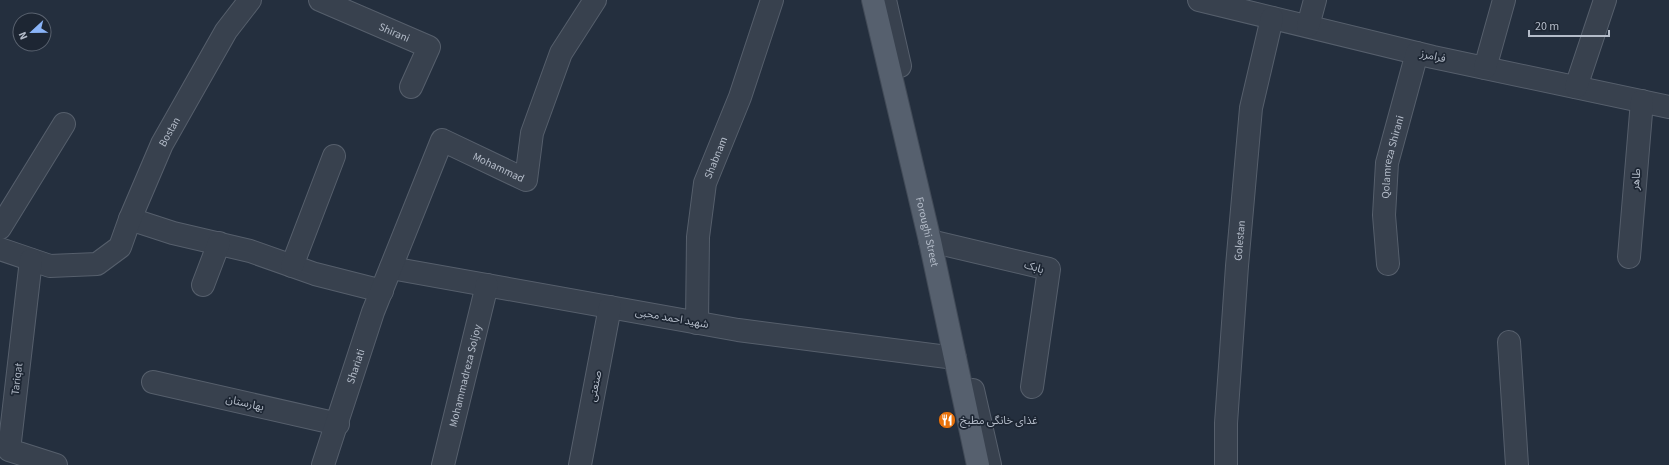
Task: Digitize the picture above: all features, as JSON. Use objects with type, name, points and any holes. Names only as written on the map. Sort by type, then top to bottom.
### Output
[{"type":"main road","name":"Foroughi Street","points":[[873,0],[930,241],[978,465]]},
{"type":"street","name":"Bostan","points":[[31,260],[50,266],[97,264],[120,247],[130,219],[162,144],[226,32],[250,0]]},
{"type":"street","name":"Shirani","points":[[320,0],[429,47],[411,86]]},
{"type":"street","name":"Mohammad","points":[[391,268],[442,140],[526,180],[532,134],[561,53],[595,0]]},
{"type":"street","name":"Shabnam","points":[[697,322],[698,237],[705,183],[740,97],[772,0]]},
{"type":"street","points":[[885,0],[990,465]]},
{"type":"street","name":"فرامرز","points":[[1199,0],[1228,3],[1272,18],[1417,53],[1669,107]]},
{"type":"street","points":[[1308,26],[1315,0]]},
{"type":"street","points":[[1485,68],[1504,0]]},
{"type":"street","points":[[1576,87],[1605,0]]},
{"type":"street","name":"Golestan","points":[[1226,465],[1226,423],[1237,266],[1251,108],[1272,18]]},
{"type":"street","name":"Qolamreza Shirani","points":[[1388,264],[1384,215],[1387,164],[1417,53]]},
{"type":"street","name":"طاهر","points":[[1629,257],[1642,101]]},
{"type":"street","points":[[0,228],[64,124]]},
{"type":"street","points":[[292,266],[334,156]]},
{"type":"street","points":[[130,219],[173,233],[250,251],[315,274],[382,290]]},
{"type":"street","name":"بابک","points":[[930,241],[1049,269],[1032,387]]},
{"type":"street","points":[[203,285],[219,243]]},
{"type":"street","points":[[0,249],[31,260]]},
{"type":"street","name":"Tariqat","points":[[31,260],[9,450],[56,465]]},
{"type":"street","name":"شهید احمد محبی","points":[[391,268],[738,330],[955,358]]},
{"type":"street","name":"Shariati","points":[[323,465],[338,424],[373,312],[391,268]]},
{"type":"street","name":"Mohammadreza Soljoy","points":[[443,465],[486,285]]},
{"type":"street","name":"صنعتی","points":[[580,465],[610,307]]},
{"type":"street","points":[[1510,342],[1517,465]]},
{"type":"street","name":"بهارستان","points":[[153,382],[338,424]]},
{"type":"place","name":"غذای خانگی مطبخ","points":[[947,420]]}]
